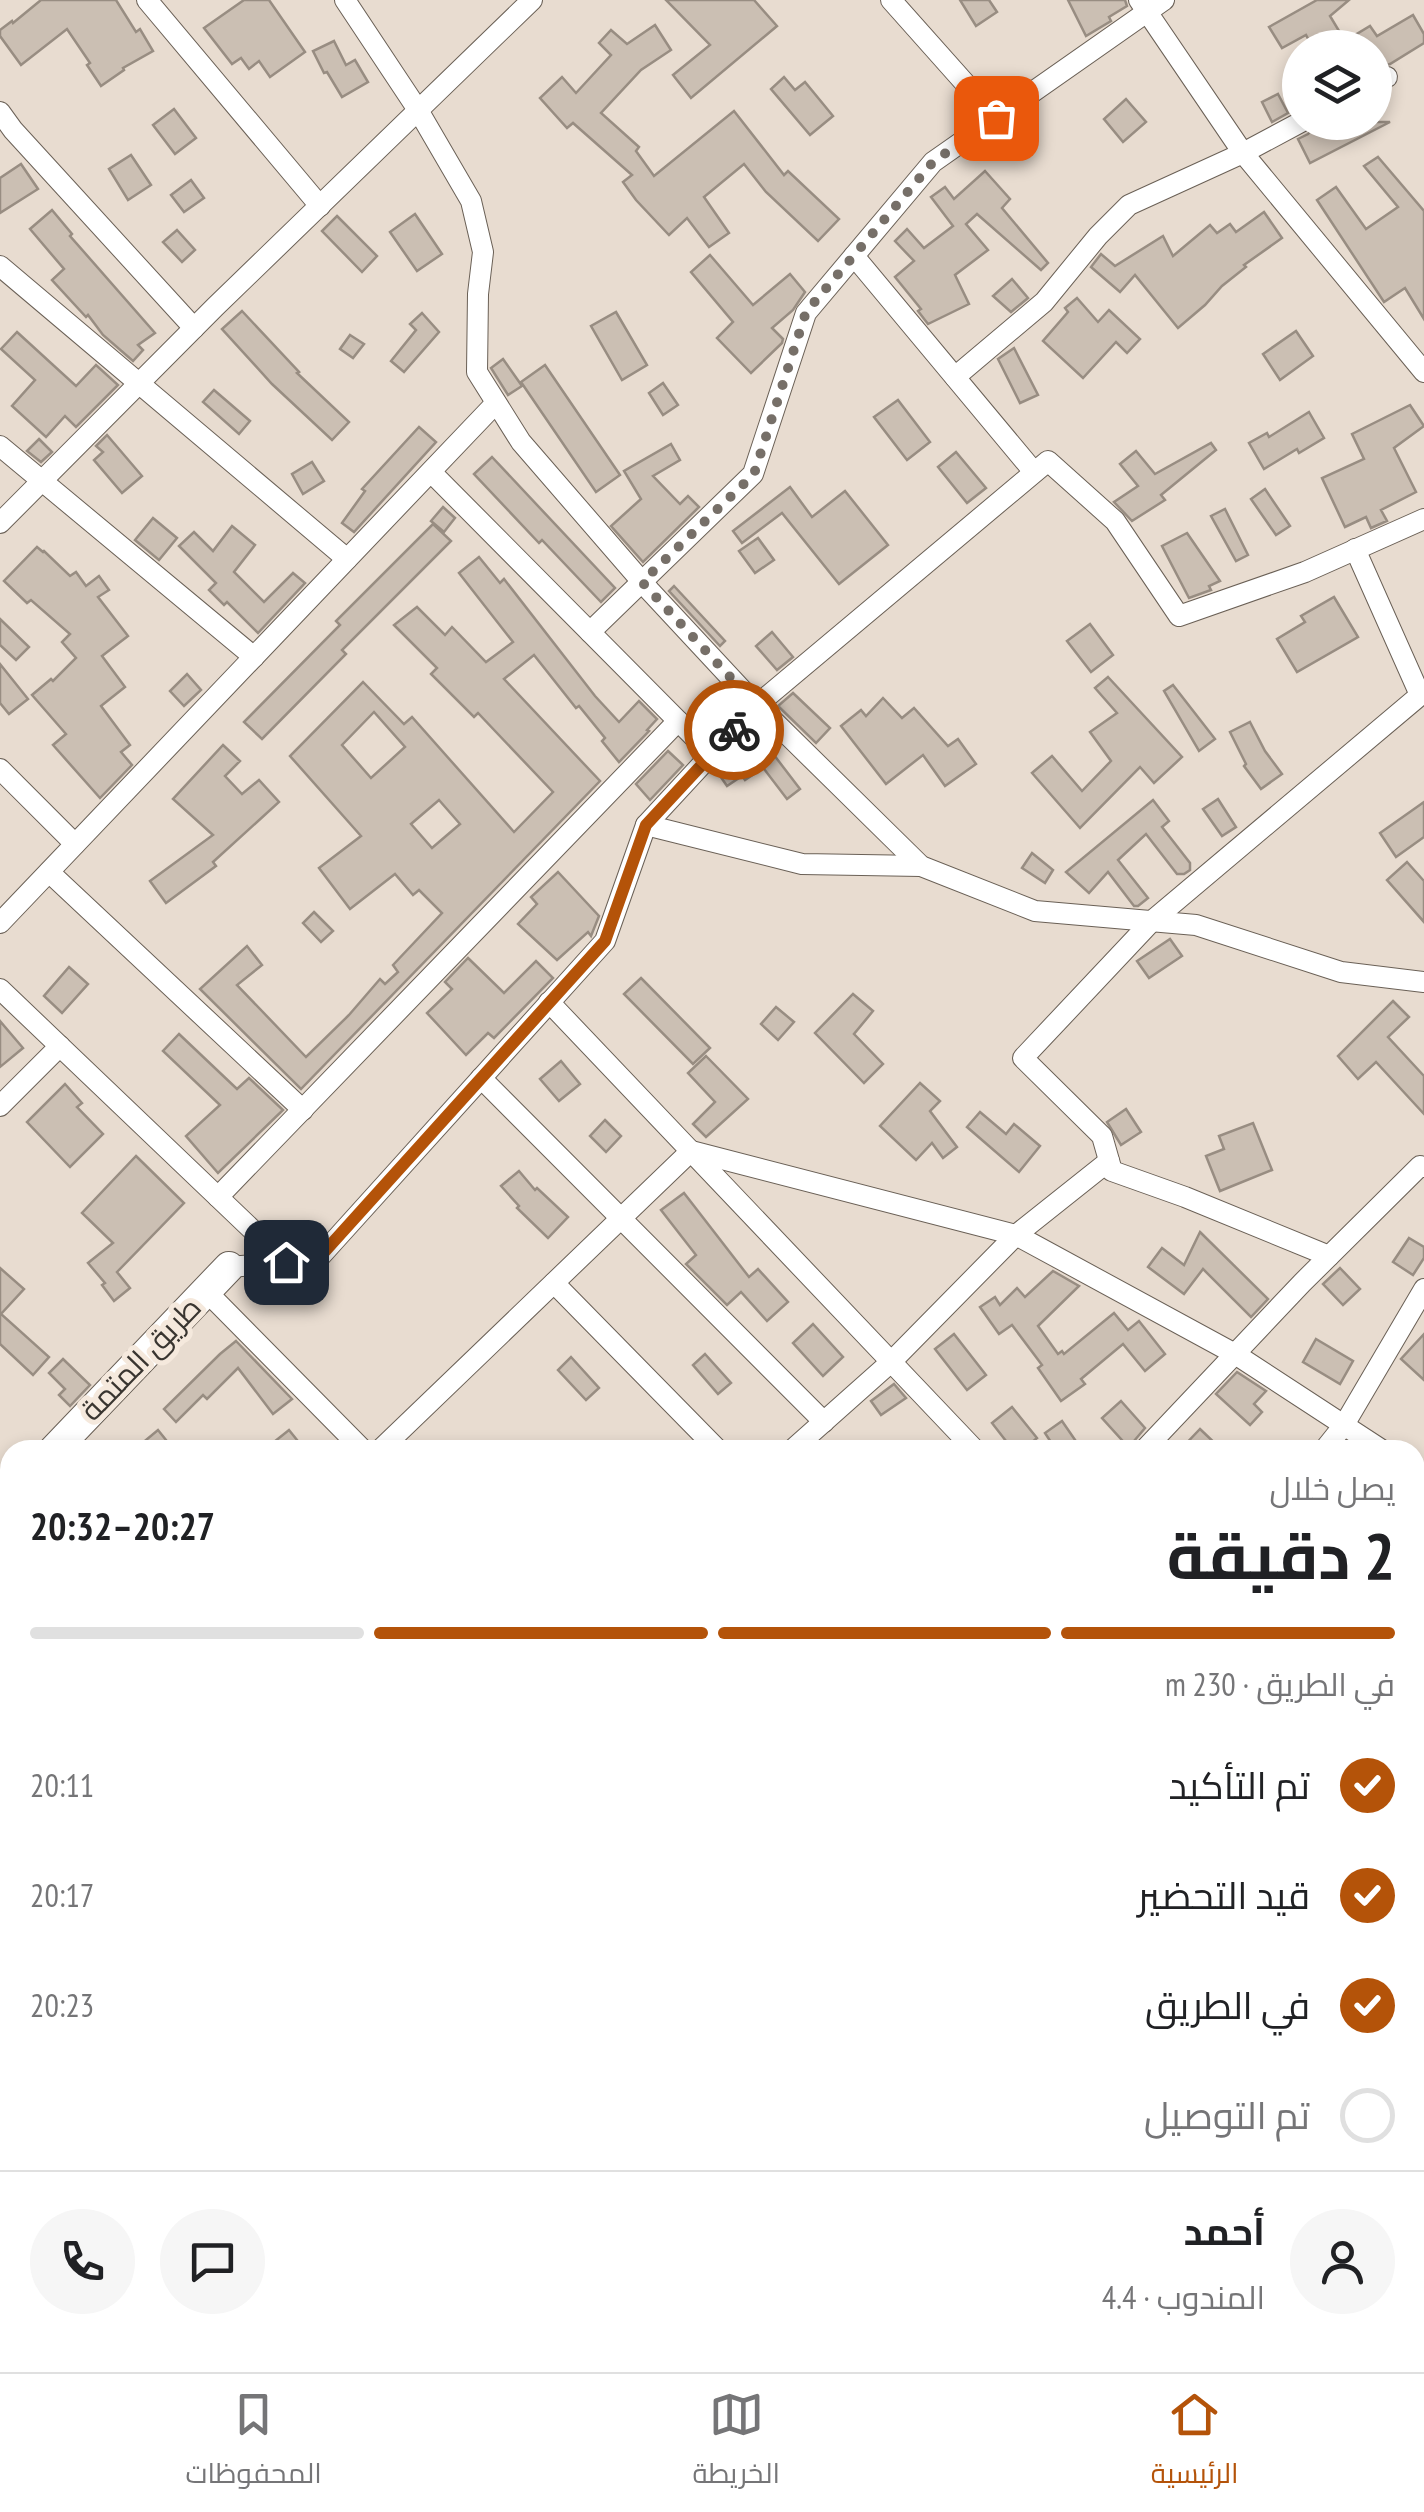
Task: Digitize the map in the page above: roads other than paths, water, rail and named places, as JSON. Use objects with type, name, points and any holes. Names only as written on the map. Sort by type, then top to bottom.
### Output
[{"type":"street","points":[[147,0],[320,206]]},
{"type":"street","points":[[345,0],[418,110],[470,202],[483,252],[477,372],[521,442],[642,582],[756,705],[921,866]]},
{"type":"street","points":[[0,523],[194,328],[532,0]]},
{"type":"street","points":[[891,0],[996,118]]},
{"type":"street","points":[[590,632],[754,474],[806,312],[933,162],[1150,4],[1243,153],[1420,358]]},
{"type":"street","points":[[0,112],[12,130],[194,328]]},
{"type":"street","points":[[955,378],[1044,302],[1128,205],[1282,132]]},
{"type":"street","points":[[854,256],[1034,472]]},
{"type":"street","points":[[0,266],[347,560]]},
{"type":"street","points":[[0,924],[496,404]]},
{"type":"street","points":[[0,446],[254,657]]},
{"type":"street","points":[[229,1267],[317,1260],[605,941],[646,825],[756,705],[1048,461],[1115,521],[1179,616],[1305,572],[1424,519]]},
{"type":"street","points":[[431,472],[711,754]]},
{"type":"street","points":[[1329,1256],[1185,1197],[1112,1172],[1102,1136],[1023,1058],[1152,921],[1422,694],[1355,550]]},
{"type":"street","points":[[218,1197],[678,721]]},
{"type":"street","points":[[0,770],[75,844]]},
{"type":"street","points":[[646,825],[802,864],[921,866],[1035,911],[1196,925],[1341,972],[1424,982]]},
{"type":"street","points":[[48,872],[302,1110]]},
{"type":"street","points":[[0,988],[286,1262]]},
{"type":"street","points":[[550,1002],[966,1440]]},
{"type":"street","points":[[0,1106],[60,1046]]},
{"type":"street","points":[[481,1078],[824,1422]]},
{"type":"street","points":[[390,1440],[691,1151]]},
{"type":"street","points":[[691,1151],[1016,1235],[1235,1354],[1367,1440]]},
{"type":"street","points":[[803,1440],[892,1362],[1016,1235],[1109,1161]]},
{"type":"street","points":[[1153,1440],[1329,1256],[1420,1166],[1424,1167]]},
{"type":"street","name":"طريق المتمة","points":[[68,1440],[229,1267]]},
{"type":"street","points":[[554,1282],[708,1440]]},
{"type":"street","points":[[1332,1440],[1424,1289]]},
{"type":"street","points":[[206,1291],[354,1440]]}]
